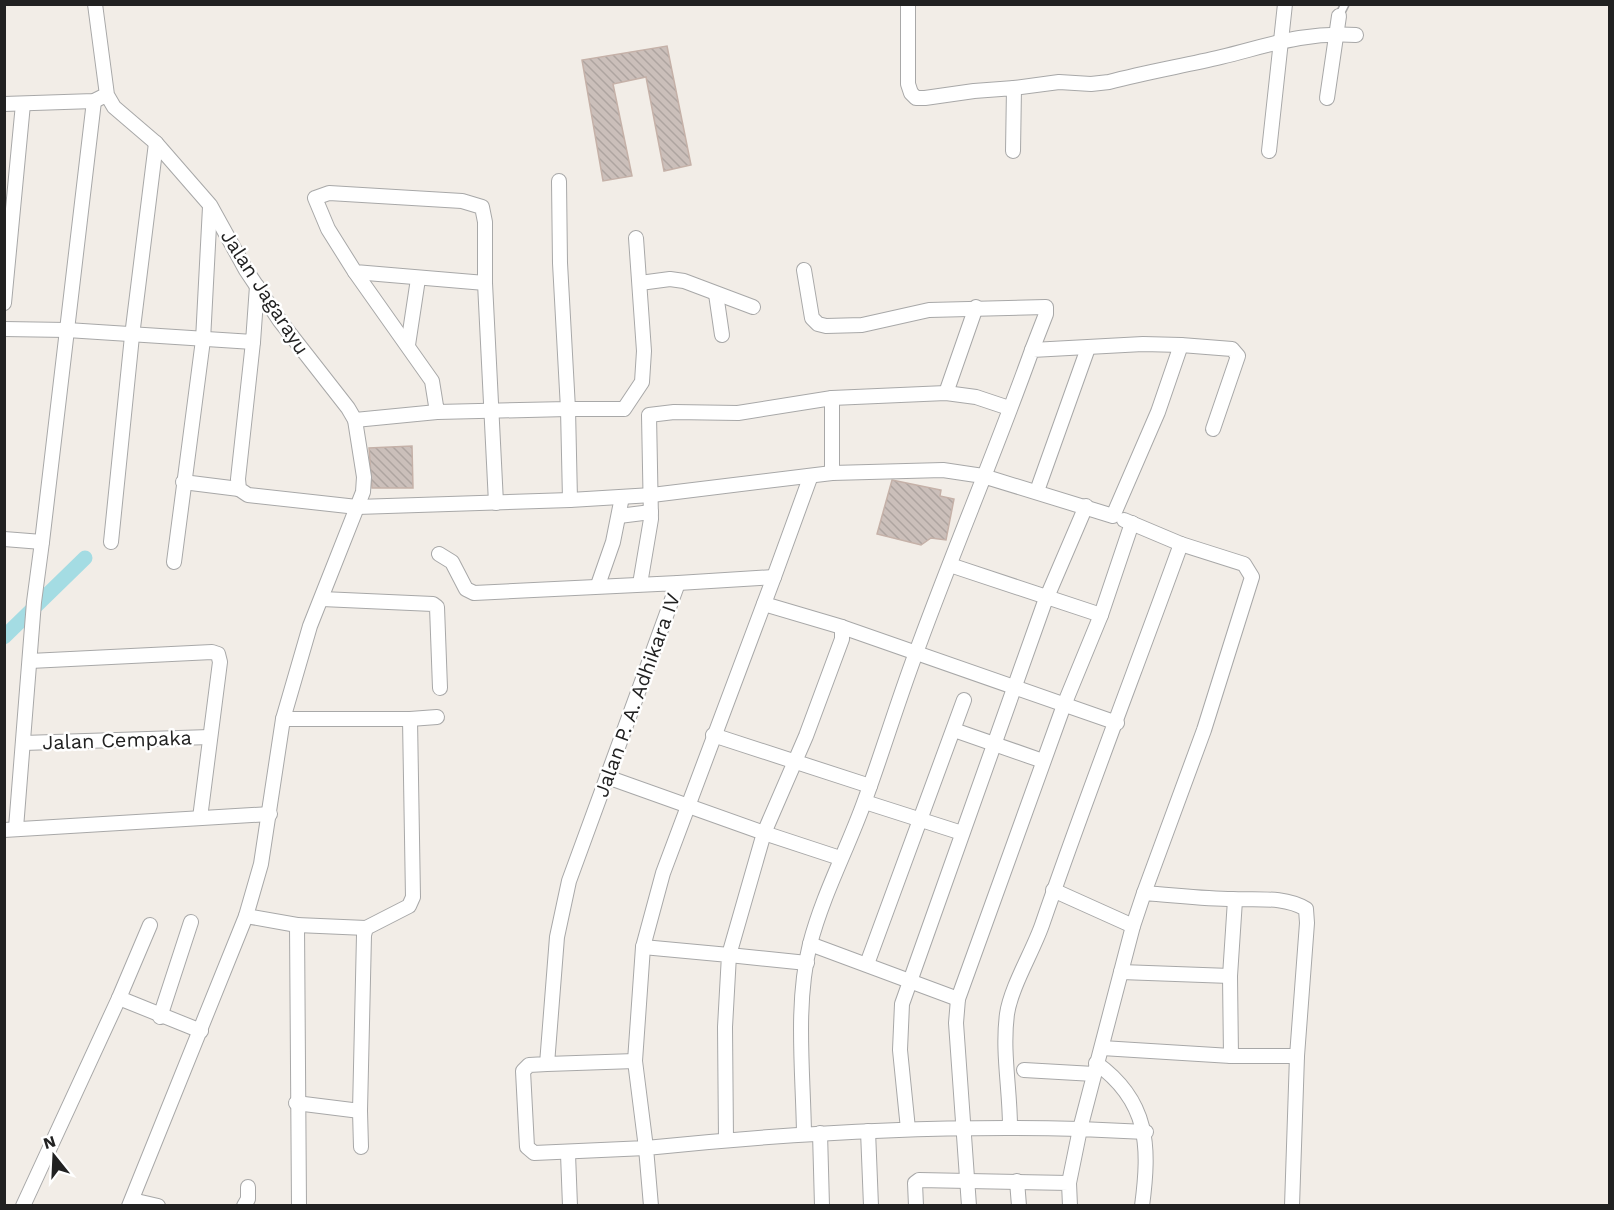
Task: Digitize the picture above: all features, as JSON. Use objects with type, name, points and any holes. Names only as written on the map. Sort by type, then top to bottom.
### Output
[{"type":"street","points":[[95,4],[100,98],[67,330],[34,602],[23,743],[10,829],[270,814]]},
{"type":"street","points":[[908,4],[908,84],[911,93],[916,98],[1059,82],[1091,84],[1109,82],[1217,58],[1280,40],[1336,34],[1356,36]]},
{"type":"street","points":[[1269,151],[1285,4]]},
{"type":"street","points":[[1327,98],[1336,34],[1342,10]]},
{"type":"street","points":[[1013,151],[1014,88]]},
{"type":"street","points":[[4,104],[100,98]]},
{"type":"street","name":"Jalan Jagarayu","points":[[100,98],[156,143],[210,205],[256,286],[355,420],[364,462],[363,492],[310,626],[283,719],[276,749],[270,814],[261,864],[246,916],[130,1203]]},
{"type":"street","points":[[4,303],[23,104]]},
{"type":"street","points":[[111,542],[132,336],[156,143]]},
{"type":"street","points":[[559,181],[560,263],[570,500]]},
{"type":"street","points":[[437,412],[432,381],[355,272],[318,208],[315,198],[319,194],[478,204],[484,213],[490,411],[496,503]]},
{"type":"street","points":[[174,562],[203,340],[210,205]]},
{"type":"street","points":[[355,420],[437,412],[624,409],[630,404],[642,382],[643,372],[644,351],[636,238]]},
{"type":"street","points":[[804,270],[812,318],[818,324],[826,326],[862,325],[929,310],[1046,307],[1046,314],[916,653],[865,802],[840,858],[810,944],[802,1014],[804,1133]]},
{"type":"street","points":[[355,272],[485,283]]},
{"type":"street","points":[[408,345],[418,279]]},
{"type":"street","points":[[640,283],[670,279],[753,307]]},
{"type":"street","points":[[239,489],[238,479],[253,342],[256,286]]},
{"type":"street","points":[[716,294],[722,335]]},
{"type":"street","points":[[946,393],[976,307]]},
{"type":"street","points":[[4,329],[67,330],[132,336],[253,342]]},
{"type":"street","points":[[1032,350],[1143,344],[1232,349],[1238,356],[1213,429]]},
{"type":"street","points":[[1113,516],[1158,412],[1181,345]]},
{"type":"street","points":[[1037,492],[1088,348]]},
{"type":"street","points":[[638,584],[652,495],[649,415],[674,412],[738,413],[832,398],[946,393],[976,397],[1009,408]]},
{"type":"street","points":[[832,398],[832,474]]},
{"type":"street","points":[[183,482],[239,489],[248,495],[357,507],[622,497],[832,474],[929,470],[983,476],[1086,506],[1181,544],[1244,564],[1252,577],[1204,730],[1133,926],[1080,1129],[1069,1183],[1070,1206]]},
{"type":"street","points":[[651,1206],[635,1061],[643,947],[663,873],[686,807],[810,478]]},
{"type":"street","points":[[599,585],[613,542],[622,497]]},
{"type":"street","points":[[908,1129],[900,1050],[902,1004],[1046,598],[1086,506]]},
{"type":"street","points":[[620,515],[650,512]]},
{"type":"street","points":[[969,1206],[956,1023],[957,999],[1043,760],[1101,615],[1132,523]]},
{"type":"street","points":[[4,539],[42,542]]},
{"type":"street","points":[[1010,1127],[1009,1088],[1005,1059],[1007,1015],[1117,723],[1181,544]]},
{"type":"street","name":"Jalan P. A. Adhikara IV","points":[[439,554],[452,562],[466,589],[474,592],[678,583],[569,881],[557,937],[547,1064]]},
{"type":"street","points":[[950,565],[1101,615]]},
{"type":"street","points":[[678,583],[774,577]]},
{"type":"street","points":[[322,600],[433,604],[436,607],[440,688]]},
{"type":"street","points":[[764,604],[842,627],[1117,723]]},
{"type":"street","points":[[726,1140],[725,1027],[729,955],[764,834],[843,639],[842,627]]},
{"type":"street","points":[[30,661],[212,652],[218,654],[220,662],[200,818]]},
{"type":"street","points":[[867,964],[964,700]]},
{"type":"street","points":[[283,719],[437,717]]},
{"type":"street","points":[[246,916],[297,925],[366,928],[409,906],[413,897],[410,719]]},
{"type":"street","points":[[954,730],[1043,760]]},
{"type":"street","points":[[713,735],[870,786]]},
{"type":"street","name":"Jalan Cempaka","points":[[23,743],[210,737]]},
{"type":"street","points":[[607,777],[686,807],[840,858]]},
{"type":"street","points":[[865,802],[962,833]]},
{"type":"street","points":[[1053,890],[1133,926]]},
{"type":"street","points":[[1144,893],[1235,900],[1258,898],[1297,903],[1306,909],[1308,923],[1297,1056],[1292,1206]]},
{"type":"street","points":[[1231,1056],[1230,976],[1235,900]]},
{"type":"street","points":[[160,1017],[191,922]]},
{"type":"street","points":[[23,1206],[119,998],[150,925]]},
{"type":"street","points":[[297,925],[296,1103],[299,1206]]},
{"type":"street","points":[[361,1147],[363,950],[366,928]]},
{"type":"street","points":[[810,944],[957,999]]},
{"type":"street","points":[[643,947],[807,963]]},
{"type":"street","points":[[1121,972],[1230,976]]},
{"type":"street","points":[[119,998],[160,1017],[201,1031]]},
{"type":"street","points":[[1102,1048],[1231,1056],[1297,1056]]},
{"type":"street","points":[[635,1061],[529,1065],[523,1071],[527,1147],[534,1154],[568,1154],[804,1133],[908,1129],[964,1130],[1010,1127],[1146,1132]]},
{"type":"street","points":[[1024,1070],[1095,1068],[1117,1078],[1146,1132],[1148,1165],[1142,1206]]},
{"type":"street","points":[[296,1103],[360,1111]]},
{"type":"street","points":[[868,1131],[871,1206]]},
{"type":"street","points":[[820,1133],[822,1206]]},
{"type":"street","points":[[568,1154],[570,1206]]},
{"type":"street","points":[[916,1206],[915,1183],[919,1180],[1069,1183]]},
{"type":"street","points":[[1017,1181],[1019,1206]]},
{"type":"street","points":[[244,1206],[248,1199],[248,1187]]},
{"type":"street","points":[[130,1203],[158,1206]]},
{"type":"building","points":[[667,46],[691,165],[664,171],[646,77],[613,84],[632,176],[603,181],[582,60]]},
{"type":"building","points":[[412,446],[413,488],[372,488],[369,448]]},
{"type":"building","points":[[892,480],[941,490],[940,496],[954,499],[946,540],[931,538],[921,545],[877,534]]},
{"type":"waterway","points":[[4,637],[85,558]]}]
